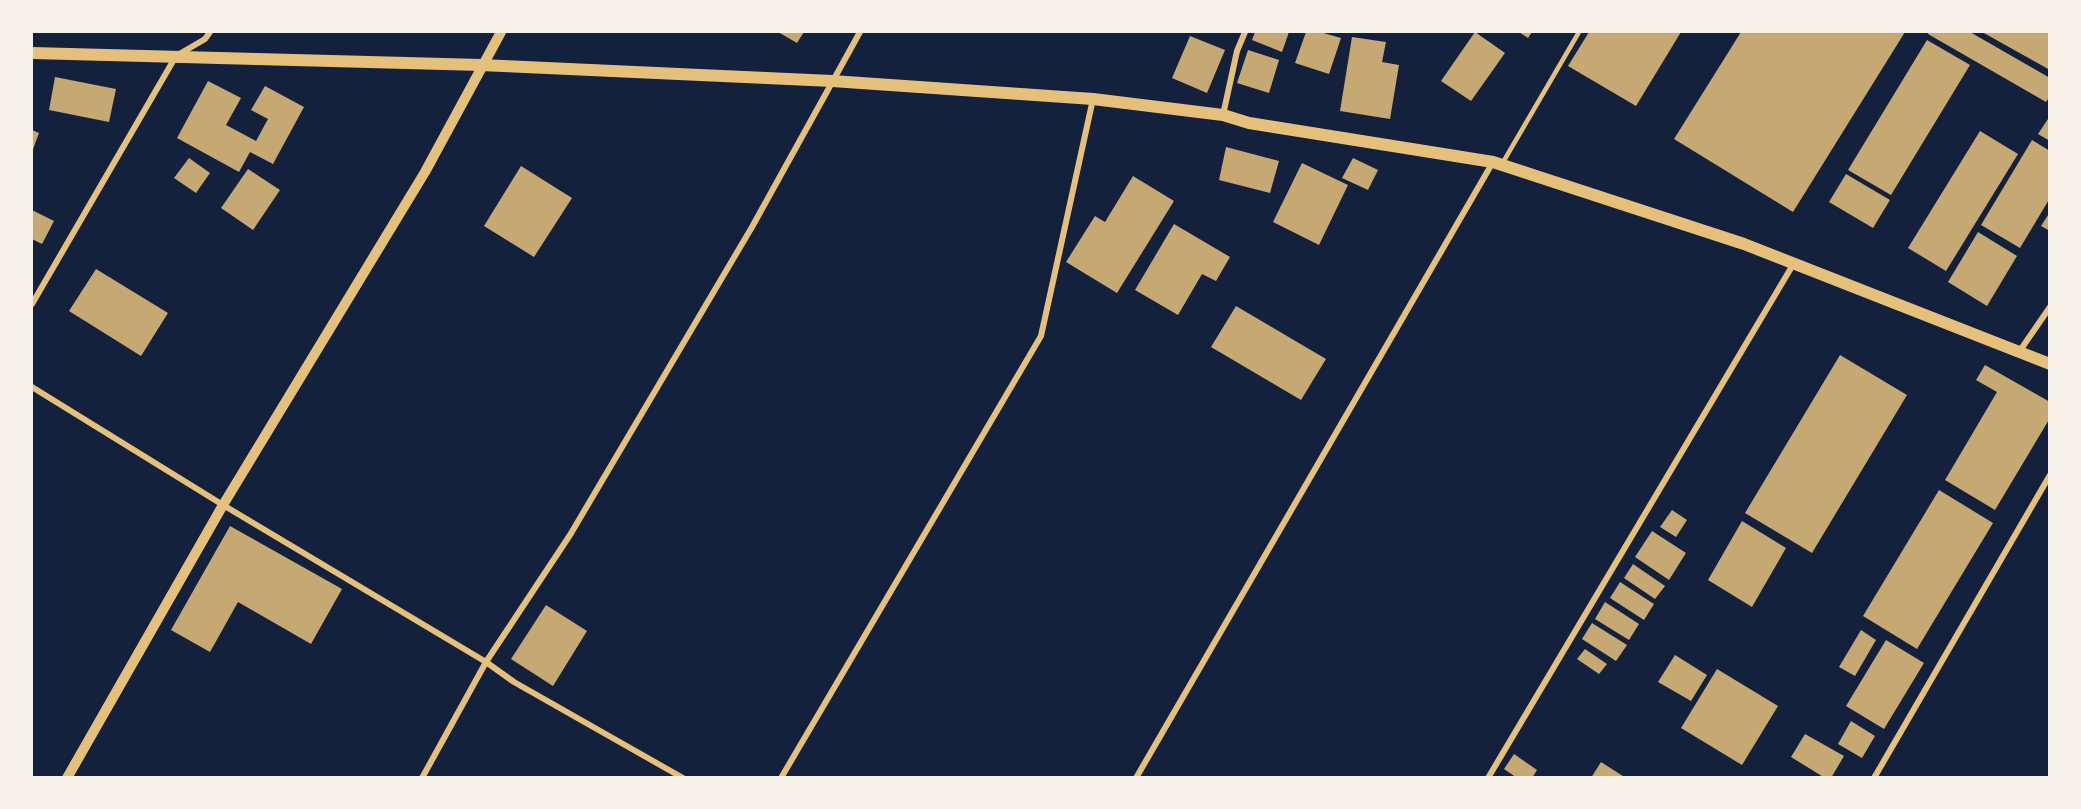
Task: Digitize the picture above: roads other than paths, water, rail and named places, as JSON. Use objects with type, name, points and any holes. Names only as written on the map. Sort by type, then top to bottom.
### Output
[{"type":"main road","points":[[32,53],[481,64],[832,81],[1093,99],[1222,116],[1249,123],[1497,164],[1744,244],[2049,364]]},
{"type":"street","points":[[32,304],[176,56],[205,39],[210,32]]},
{"type":"street","points":[[67,777],[224,505],[425,172],[481,64],[501,32]]},
{"type":"street","points":[[422,777],[486,662],[570,535],[752,226],[860,32]]},
{"type":"street","points":[[1222,116],[1237,51],[1245,32]]},
{"type":"street","points":[[781,777],[1041,336],[1093,99]]},
{"type":"street","points":[[1136,777],[1497,164]]},
{"type":"street","points":[[1488,777],[1794,263]]},
{"type":"street","points":[[2018,352],[2049,307]]},
{"type":"street","points":[[32,387],[486,662],[514,682],[683,777]]},
{"type":"street","points":[[1874,777],[2049,475]]},
{"type":"lane","points":[[1497,164],[1579,32]]}]
